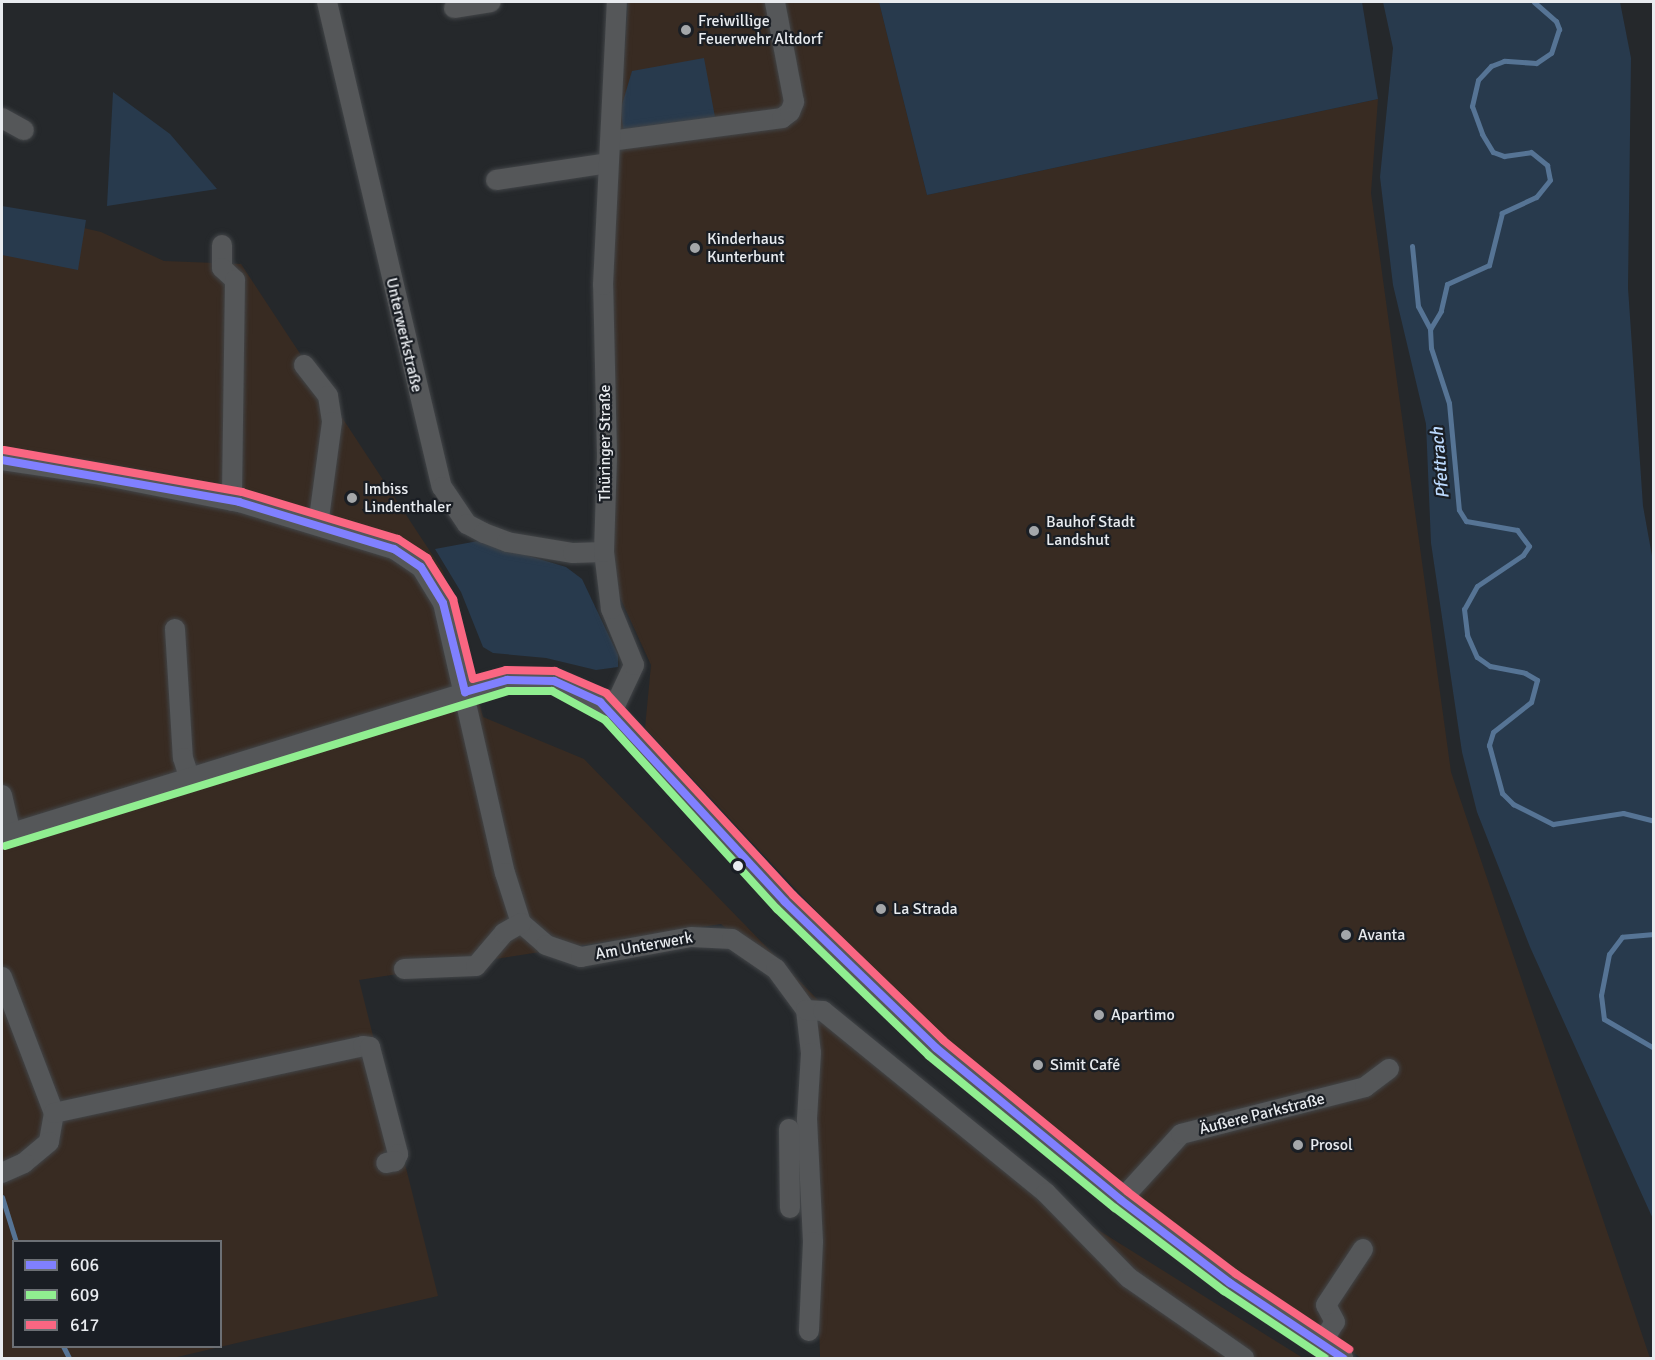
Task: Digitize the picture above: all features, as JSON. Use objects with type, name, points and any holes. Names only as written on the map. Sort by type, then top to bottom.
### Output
[{"type":"street","name":"Unterwerkstraße","points":[[327,2],[442,487],[467,524],[492,536],[573,553],[604,552]]},
{"type":"street","points":[[454,8],[491,2]]},
{"type":"street","name":"Thüringer Straße","points":[[612,712],[634,665],[611,609],[604,552],[607,455],[603,285],[617,2]]},
{"type":"street","points":[[610,141],[782,118],[790,112],[794,102],[775,2]]},
{"type":"street","points":[[2,118],[24,130]]},
{"type":"street","points":[[496,180],[608,163]]},
{"type":"street","points":[[222,245],[222,268],[235,280],[232,501]]},
{"type":"street","points":[[304,365],[328,396],[332,422],[318,525]]},
{"type":"street","points":[[2,460],[101,474],[232,501],[394,549],[422,567],[443,603],[505,873],[521,923],[504,933],[476,966],[404,969]]},
{"type":"street","points":[[175,629],[183,758],[189,776]]},
{"type":"street","points":[[2,795],[6,834],[507,680],[554,681],[578,691],[612,712],[785,902],[901,1015],[1121,1200],[1230,1283],[1343,1359]]},
{"type":"street","name":"Am Unterwerk","points":[[521,923],[546,945],[581,957],[691,937],[732,939],[776,969],[806,1010],[811,1053],[807,1119],[812,1207],[809,1331]]},
{"type":"street","points":[[2,977],[54,1113],[49,1142],[24,1163],[4,1172]]},
{"type":"street","points":[[806,1010],[823,1011],[1046,1193],[1129,1278],[1244,1359]]},
{"type":"street","points":[[54,1113],[363,1046],[370,1047],[398,1154],[395,1161],[386,1163]]},
{"type":"street","name":"Äußere Parkstraße","points":[[1121,1200],[1181,1134],[1365,1087],[1389,1068]]},
{"type":"street","points":[[789,1129],[783,1209],[812,1207]]},
{"type":"street","points":[[1321,1344],[1335,1322],[1326,1305],[1363,1249]]},
{"type":"shaded area","points":[[628,2],[879,2],[927,195],[1378,99],[1371,193],[1451,772],[1650,1358],[1361,1358],[1140,1203],[923,1025],[645,728],[651,665],[612,580],[609,286]]},
{"type":"shaded area","points":[[879,2],[1362,2],[1378,99],[927,195]]},
{"type":"shaded area","points":[[1383,2],[1620,2],[1631,58],[1628,288],[1643,506],[1654,567],[1653,1219],[1530,947],[1477,812],[1462,752],[1431,543],[1426,424],[1393,285],[1380,177],[1393,48]]},
{"type":"shaded area","points":[[704,58],[715,117],[627,133],[623,130],[621,108],[632,71]]},
{"type":"shaded area","points":[[113,92],[170,134],[217,189],[107,206]]},
{"type":"shaded area","points":[[2,206],[86,220],[78,270],[2,255]]},
{"type":"shaded area","points":[[2,209],[101,232],[164,261],[241,264],[443,571],[483,717],[584,759],[817,999],[1079,1218],[1303,1358],[820,1358],[811,1003],[721,924],[359,980],[438,1296],[222,1347],[222,1240],[12,1240],[12,1348],[216,1348],[173,1358],[2,1358]]},
{"type":"shaded area","points":[[478,541],[566,567],[582,579],[618,655],[618,667],[596,670],[546,658],[493,653],[483,647],[461,592],[435,549]]},
{"type":"waterway","name":"Pfettrach","points":[[1534,2],[1556,21],[1559,29],[1551,53],[1536,63],[1504,61],[1491,66],[1478,80],[1472,106],[1482,134],[1493,152],[1504,156],[1531,152],[1547,165],[1550,180],[1536,197],[1502,213],[1489,265],[1447,284],[1441,311],[1430,329],[1431,348],[1449,403],[1459,510],[1466,521],[1517,530],[1529,546],[1523,555],[1477,586],[1464,609],[1467,635],[1477,657],[1490,666],[1525,673],[1537,680],[1531,702],[1493,732],[1489,745],[1502,793],[1513,804],[1553,824],[1623,813],[1654,821]]},
{"type":"waterway","name":"Pfettrach","points":[[1412,246],[1418,306],[1430,329]]},
{"type":"waterway","name":"Pfettrach","points":[[1654,934],[1622,937],[1609,954],[1601,995],[1604,1019],[1654,1048]]},
{"type":"waterway","points":[[2,1197],[15,1240]]},
{"type":"waterway","points":[[64,1348],[69,1358]]},
{"type":"transit line","name":"617","points":[[4,450],[242,492],[398,539],[427,558],[453,599],[473,679],[506,670],[555,671],[606,693],[793,895],[943,1040],[1128,1192],[1236,1274],[1349,1349]]},
{"type":"transit line","name":"606","points":[[2,460],[239,502],[394,549],[421,567],[443,603],[465,692]]},
{"type":"transit line","name":"606","points":[[465,692],[507,680],[554,681],[600,702],[785,902],[936,1048],[1121,1200],[1230,1283],[1343,1358]]},
{"type":"transit line","name":"609","points":[[5,846],[508,691],[552,691],[605,720],[777,909],[929,1056],[1115,1208],[1224,1291],[1325,1358]]},
{"type":"place","name":"Freiwillige Feuerwehr Altdorf","points":[[686,30]]},
{"type":"place","name":"Kinderhaus Kunterbunt","points":[[695,248]]},
{"type":"place","name":"Imbiss Lindenthaler","points":[[352,498]]},
{"type":"place","name":"Bauhof Stadt Landshut","points":[[1034,531]]},
{"type":"place","name":"La Strada","points":[[881,909]]},
{"type":"place","name":"Avanta","points":[[1346,935]]},
{"type":"place","name":"Apartimo","points":[[1099,1015]]},
{"type":"place","name":"Simit Café","points":[[1038,1065]]},
{"type":"place","name":"Prosol","points":[[1298,1145]]}]
